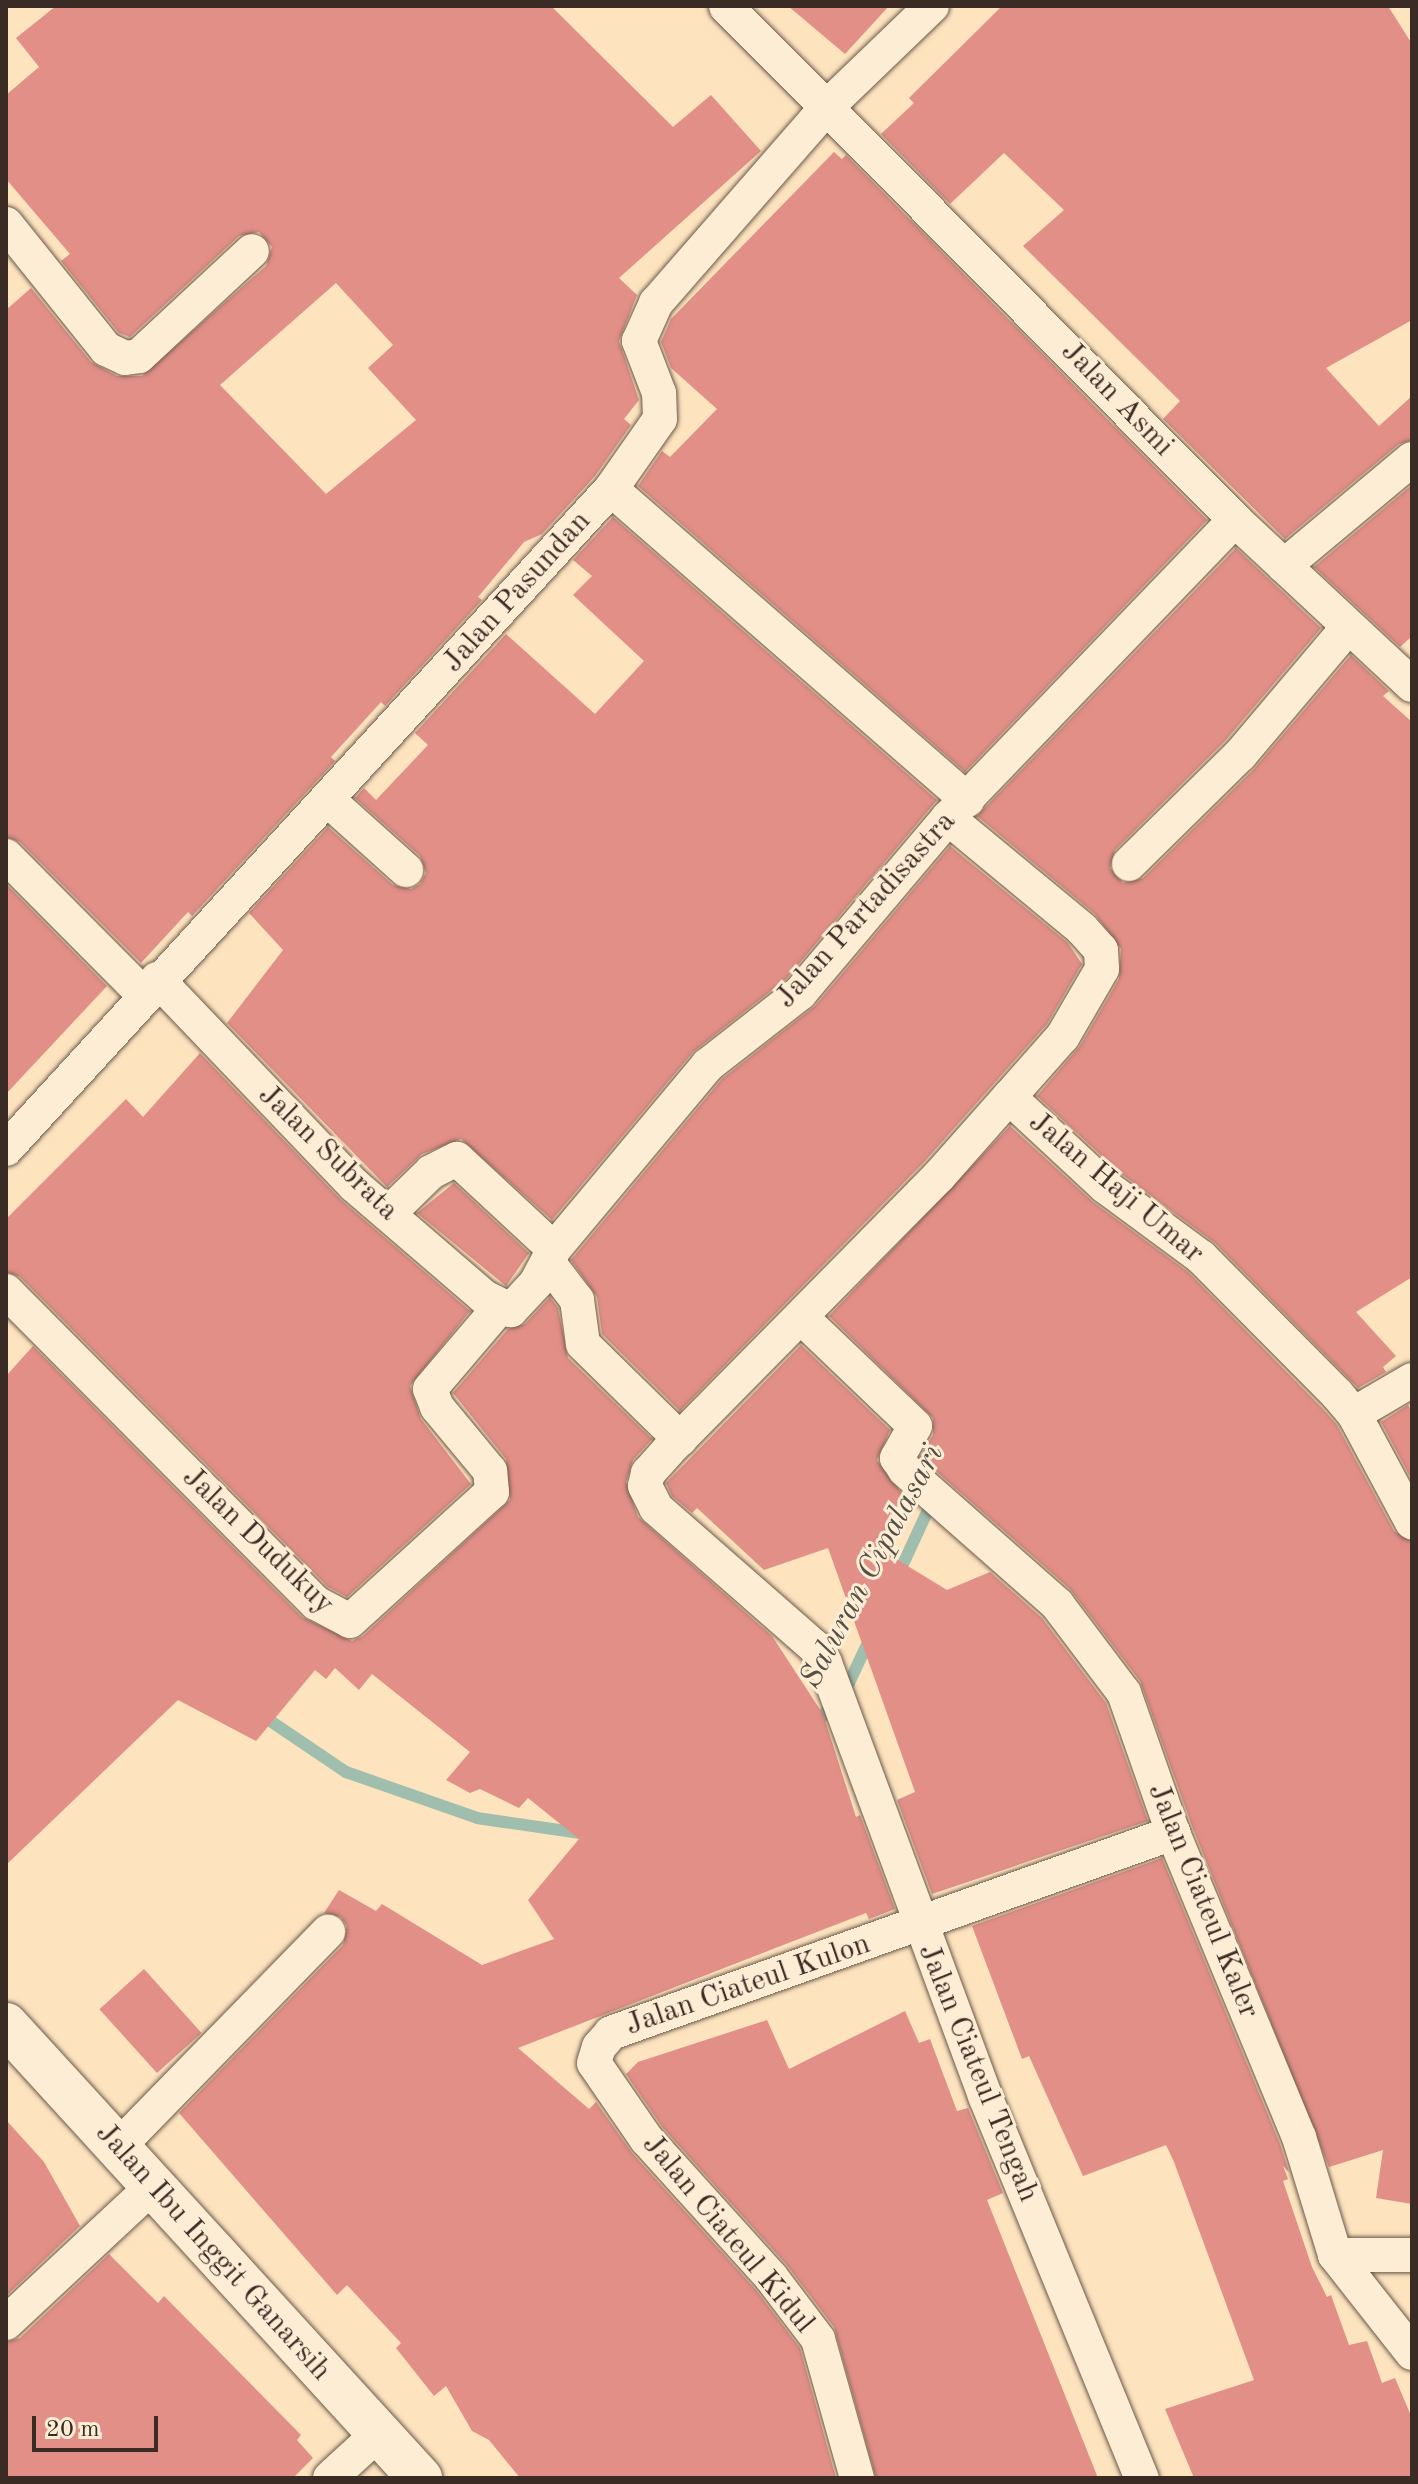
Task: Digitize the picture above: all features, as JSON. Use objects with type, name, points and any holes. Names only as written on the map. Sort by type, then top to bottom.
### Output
[{"type":"main road","name":"Jalan Ibu Inggit Ganarsih","points":[[6,2025],[420,2478]]},
{"type":"street","name":"Jalan Asmi","points":[[726,6],[829,105],[1235,520],[1412,685]]},
{"type":"street","name":"Jalan Pasundan","points":[[6,1149],[611,489],[660,419],[659,393],[639,341],[656,303],[829,105],[932,6]]},
{"type":"street","points":[[6,224],[106,349],[125,358],[139,356],[252,251]]},
{"type":"street","points":[[1284,566],[1412,459]]},
{"type":"street","name":"Jalan Haji Umar","points":[[611,489],[957,809],[1101,950],[1102,969],[1063,1036],[1009,1097],[1177,1242],[1354,1414],[1412,1522]]},
{"type":"street","name":"Jalan Partadisastra","points":[[505,1309],[708,1065],[800,993],[957,809],[1235,520]]},
{"type":"street","points":[[1129,864],[1240,755],[1348,627]]},
{"type":"street","points":[[328,800],[406,870]]},
{"type":"street","name":"Jalan Subrata","points":[[6,856],[151,988],[388,1214],[505,1309]]},
{"type":"street","points":[[388,1214],[431,1172],[457,1159],[551,1255],[577,1300],[583,1344],[680,1439],[802,1318],[1009,1097]]},
{"type":"street","name":"Jalan Dudukuy","points":[[6,1291],[316,1603],[350,1621],[492,1492],[490,1471],[437,1407],[430,1389],[505,1309]]},
{"type":"street","name":"Jalan Ciateul Kaler","points":[[802,1318],[915,1426],[897,1460],[939,1504],[1057,1604],[1124,1693],[1173,1833],[1299,2137],[1335,2255],[1412,2353]]},
{"type":"street","points":[[1354,1414],[1412,1380]]},
{"type":"street","name":"Jalan Ciateul Tengah","points":[[680,1439],[648,1473],[647,1495],[815,1647],[834,1689],[919,1925],[1142,2478]]},
{"type":"street","name":"Jalan Ciateul Kulon","points":[[599,2047],[611,2033],[1173,1833]]},
{"type":"street","points":[[118,2147],[328,1932]]},
{"type":"street","name":"Jalan Ciateul Kidul","points":[[599,2047],[594,2063],[647,2140],[771,2277],[818,2339],[857,2478]]},
{"type":"street","points":[[6,2323],[153,2186]]},
{"type":"street","points":[[1335,2255],[1412,2255]]},
{"type":"street","points":[[330,2478],[379,2433]]},
{"type":"building","points":[[56,6],[551,6],[673,127],[711,95],[761,151],[619,278],[637,295],[619,341],[639,400],[624,419],[631,425],[595,476],[542,534],[524,542],[478,597],[482,600],[385,706],[381,702],[331,757],[335,761],[192,916],[188,912],[141,963],[20,842],[6,837],[6,310],[31,288],[91,362],[117,376],[142,376],[266,266],[272,247],[259,232],[239,236],[130,337],[119,333],[61,261],[70,254],[6,179],[6,95],[39,67],[16,38]],"holes":[[[336,283],[393,345],[368,368],[416,420],[326,494],[220,385]]]},
{"type":"building","points":[[788,6],[889,6],[845,54]]},
{"type":"building","points":[[1002,6],[1388,6],[1412,44],[1412,320],[1326,368],[1379,426],[1412,396],[1412,440],[1399,444],[1285,539],[1163,419],[1180,401],[1023,246],[1064,210],[1004,153],[950,204],[881,134],[914,103],[909,98]]},
{"type":"building","points":[[834,152],[842,159],[846,155],[1207,520],[965,772],[638,486],[662,451],[670,457],[717,409],[671,368],[661,342],[671,319]]},
{"type":"building","points":[[1412,485],[1412,636],[1400,647],[1314,567]]},
{"type":"building","points":[[613,517],[937,800],[786,979],[693,1052],[552,1220],[461,1139],[422,1154],[387,1187],[227,1023],[283,950],[249,913],[328,827],[393,885],[411,889],[420,884],[426,873],[420,856],[355,798],[364,788],[376,800],[428,745],[415,733],[506,634],[595,714],[644,661],[573,595],[592,576],[573,560]]},
{"type":"building","points":[[1236,548],[1321,628],[1225,741],[1115,850],[1110,868],[1123,883],[1143,878],[1254,769],[1351,655],[1389,691],[1383,696],[1412,722],[1412,1277],[1356,1312],[1396,1356],[1383,1367],[1386,1372],[1358,1388],[1215,1243],[1119,1172],[1037,1096],[1080,1046],[1119,979],[1121,949],[1095,914],[977,816]]},
{"type":"building","points":[[950,846],[1068,943],[1082,964],[1047,1024],[924,1162],[680,1411],[602,1334],[597,1297],[571,1260],[722,1079],[815,1006]]},
{"type":"building","points":[[6,884],[107,986],[6,1094]]},
{"type":"building","points":[[200,1053],[340,1199],[470,1311],[410,1386],[421,1419],[471,1484],[347,1597],[328,1587],[20,1277],[6,1272],[6,1219],[126,1099],[143,1117]]},
{"type":"building","points":[[1010,1126],[1093,1202],[1188,1272],[1322,1408],[1337,1425],[1394,1531],[1412,1542],[1412,2204],[1376,2198],[1383,2150],[1329,2167],[1192,1826],[1140,1681],[1070,1589],[920,1457],[933,1435],[933,1418],[829,1316]]},
{"type":"building","points":[[454,1183],[529,1253],[506,1286],[417,1213]]},
{"type":"building","points":[[550,1297],[558,1308],[568,1358],[652,1439],[633,1460],[626,1482],[638,1517],[772,1636],[823,1714],[856,1817],[860,1815],[895,1909],[869,1919],[866,1913],[518,2048],[589,2109],[596,2102],[632,2153],[756,2290],[800,2348],[836,2478],[520,2478],[489,2440],[472,2431],[446,2386],[434,2396],[396,2348],[401,2343],[347,2285],[337,2295],[179,2113],[343,1945],[347,1926],[341,1917],[324,1913],[339,1890],[376,1911],[382,1904],[482,1965],[554,1939],[528,1900],[579,1839],[528,1798],[519,1808],[480,1789],[470,1793],[446,1780],[470,1752],[372,1674],[359,1690],[335,1668],[326,1679],[315,1670],[256,1741],[178,1700],[6,1865],[6,1376],[33,1346],[302,1617],[352,1641],[363,1636],[510,1500],[506,1459],[453,1393],[508,1329],[525,1324]]},
{"type":"building","points":[[801,1345],[890,1430],[877,1460],[903,1495],[887,1524],[897,1533],[883,1551],[947,1590],[990,1572],[1042,1618],[1106,1703],[1148,1821],[932,1894],[897,1800],[915,1792],[828,1548],[764,1570],[697,1508],[692,1513],[672,1496],[666,1483]]},
{"type":"building","points":[[1408,1405],[1412,1411],[1412,1480],[1381,1422]]},
{"type":"building","points":[[1162,1858],[1280,2144],[1289,2172],[1283,2166],[1288,2179],[1283,2181],[1312,2267],[1327,2297],[1331,2295],[1349,2345],[1367,2341],[1382,2383],[1395,2378],[1412,2418],[1412,2478],[1194,2478],[1165,2409],[1254,2380],[1174,2162],[1166,2145],[1083,2176],[1029,2056],[1022,2059],[972,1926]]},
{"type":"building","points":[[144,1969],[202,2033],[157,2073],[99,2009]]},
{"type":"building","points":[[905,2011],[919,2043],[930,2039],[957,2111],[968,2108],[1003,2193],[987,2200],[1098,2478],[876,2478],[834,2327],[786,2264],[663,2128],[626,2074],[638,2062],[767,2020],[789,2069]]},
{"type":"building","points":[[6,2120],[44,2162],[80,2226],[6,2296]]},
{"type":"building","points":[[109,2254],[158,2303],[164,2296],[301,2435],[297,2440],[313,2458],[293,2478],[6,2478],[6,2342],[20,2338]]},
{"type":"waterway","name":"Saluran Cipalasari","points":[[898,1575],[934,1497]]},
{"type":"waterway","name":"Saluran Cipalasari","points":[[813,1728],[849,1683],[871,1636]]},
{"type":"waterway","name":"Saluran Cipalasari","points":[[260,1714],[346,1772],[477,1818],[587,1834]]}]
